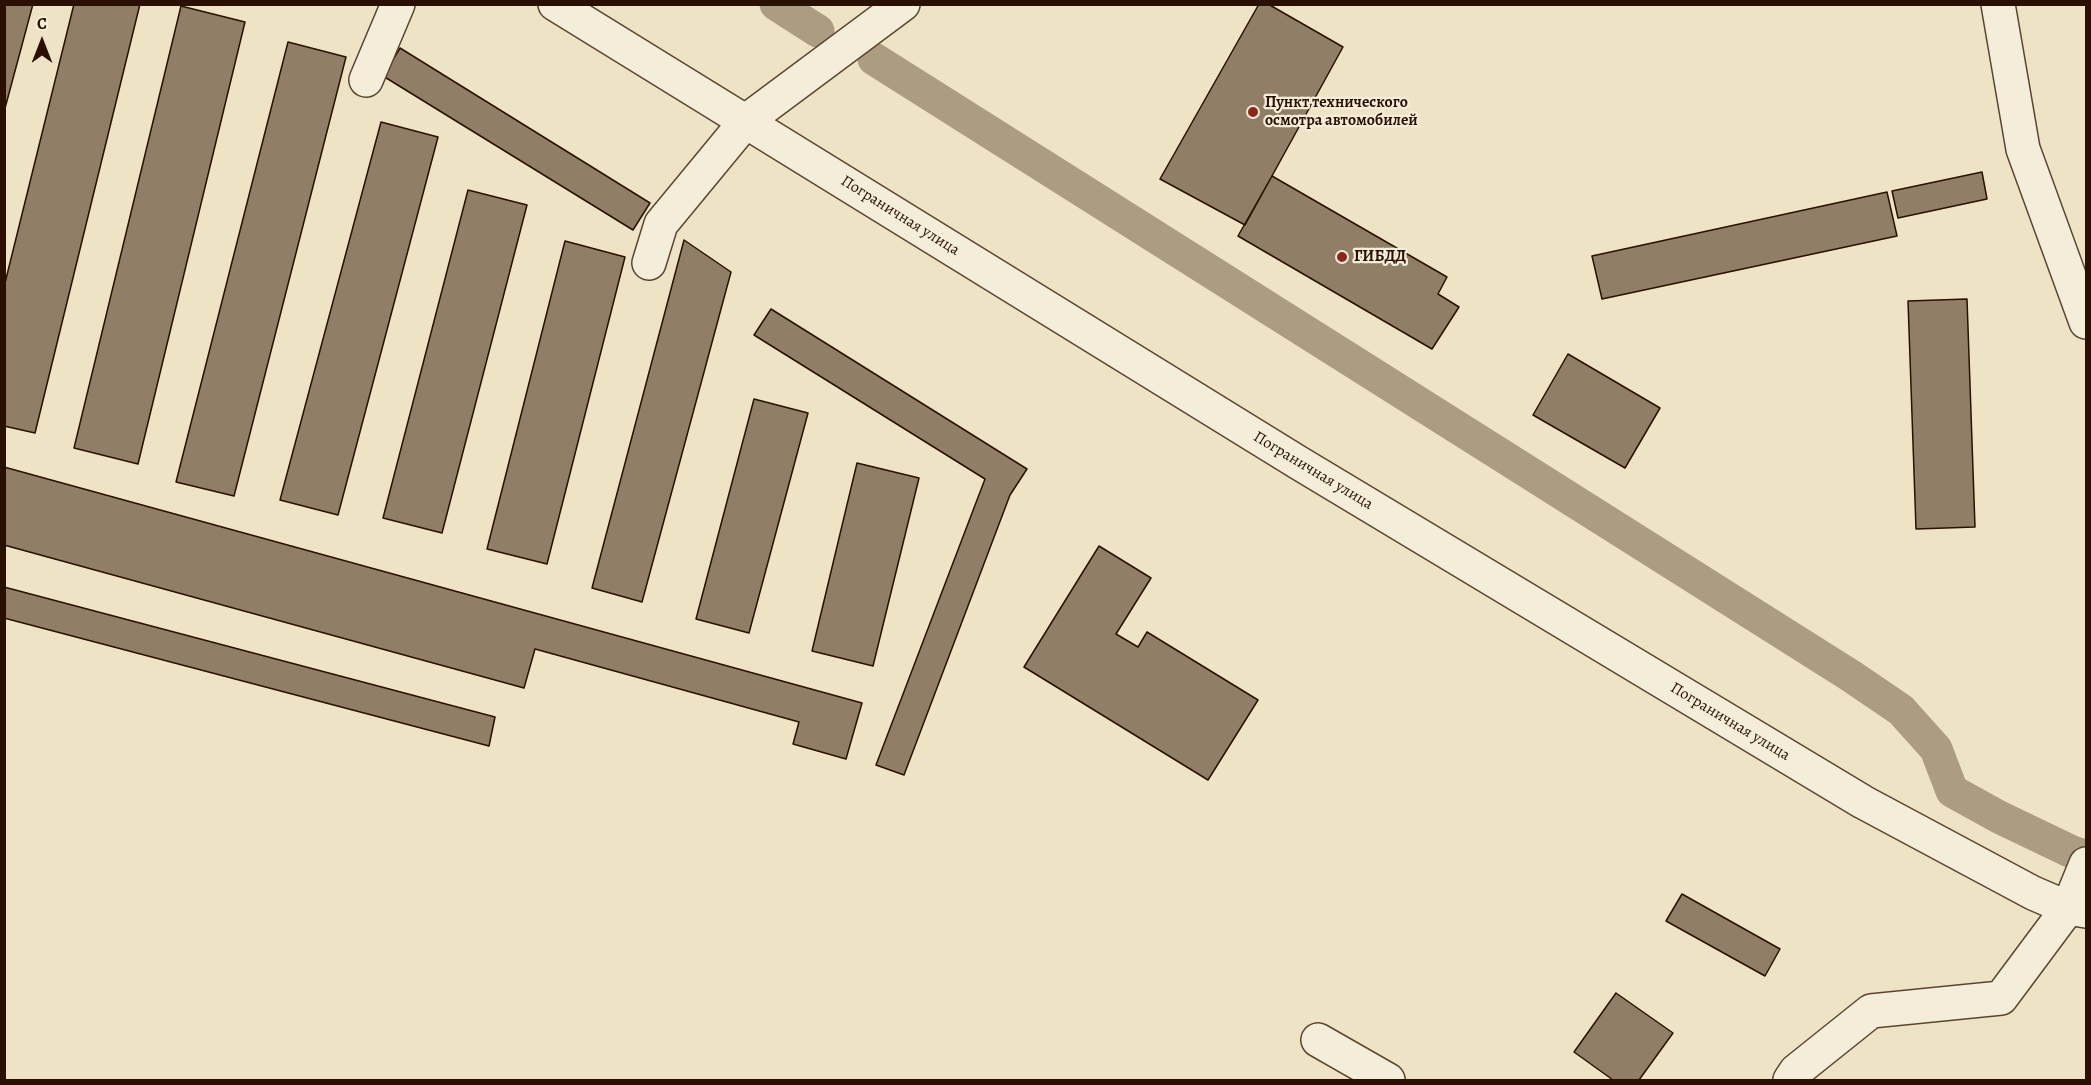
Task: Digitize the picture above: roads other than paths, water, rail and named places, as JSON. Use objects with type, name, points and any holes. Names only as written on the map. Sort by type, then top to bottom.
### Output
[{"type":"street","points":[[366,80],[398,4]]},
{"type":"street","name":"Пограничная улица","points":[[555,4],[1299,463],[1863,802],[2033,893],[2077,909]]},
{"type":"street","points":[[650,263],[661,224],[746,122],[903,4]]},
{"type":"street","points":[[1998,4],[2023,149],[2086,322]]},
{"type":"street","points":[[1790,1080],[1796,1071],[1871,1011],[2001,998],[2077,909],[2085,868]]},
{"type":"street","points":[[1318,1040],[1388,1080]]},
{"type":"waterway","points":[[776,4],[818,31]]},
{"type":"waterway","points":[[874,59],[1851,676],[1901,710],[1936,749],[1952,791],[1999,817],[2072,852],[2086,856]]},
{"type":"place","name":"Пункт технического осмотра автомобилей","points":[[1253,112]]},
{"type":"place","name":"ГИБДД","points":[[1342,257]]}]
